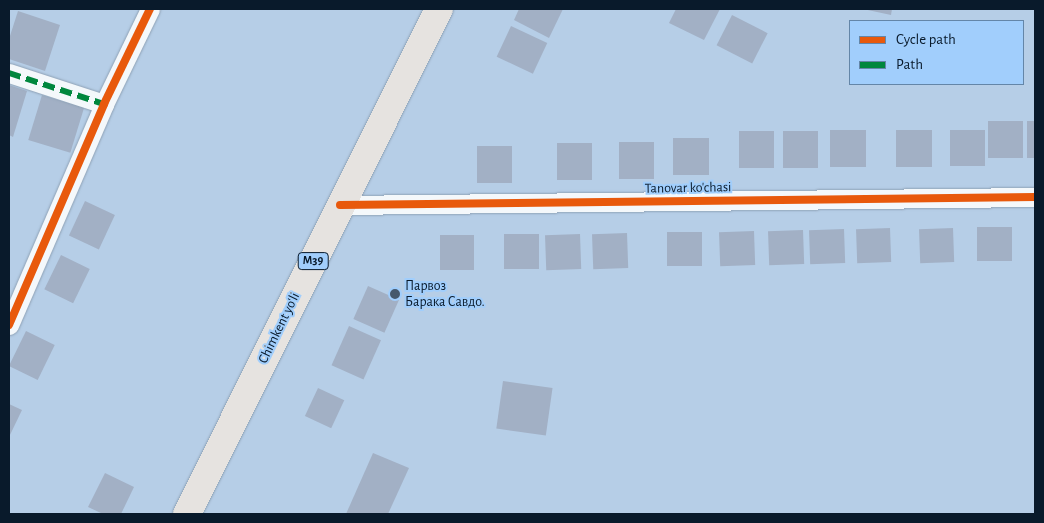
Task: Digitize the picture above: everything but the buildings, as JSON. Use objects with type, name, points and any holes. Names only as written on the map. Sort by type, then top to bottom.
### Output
[{"type":"highway","name":"Chimkent yo‘li","points":[[187,514],[439,9]]},
{"type":"street","points":[[11,315],[104,104],[150,9]]},
{"type":"street","points":[[9,73],[104,104]]},
{"type":"street","name":"Tanovar ko'chasi","points":[[340,205],[1035,197]]},
{"type":"marked path","points":[[9,73],[104,104]]},
{"type":"cycle path","points":[[9,325],[104,104],[150,9]]},
{"type":"cycle path","points":[[340,205],[1035,197]]},
{"type":"place","name":"Парвоз Барака Савдо.","points":[[395,294]]}]
